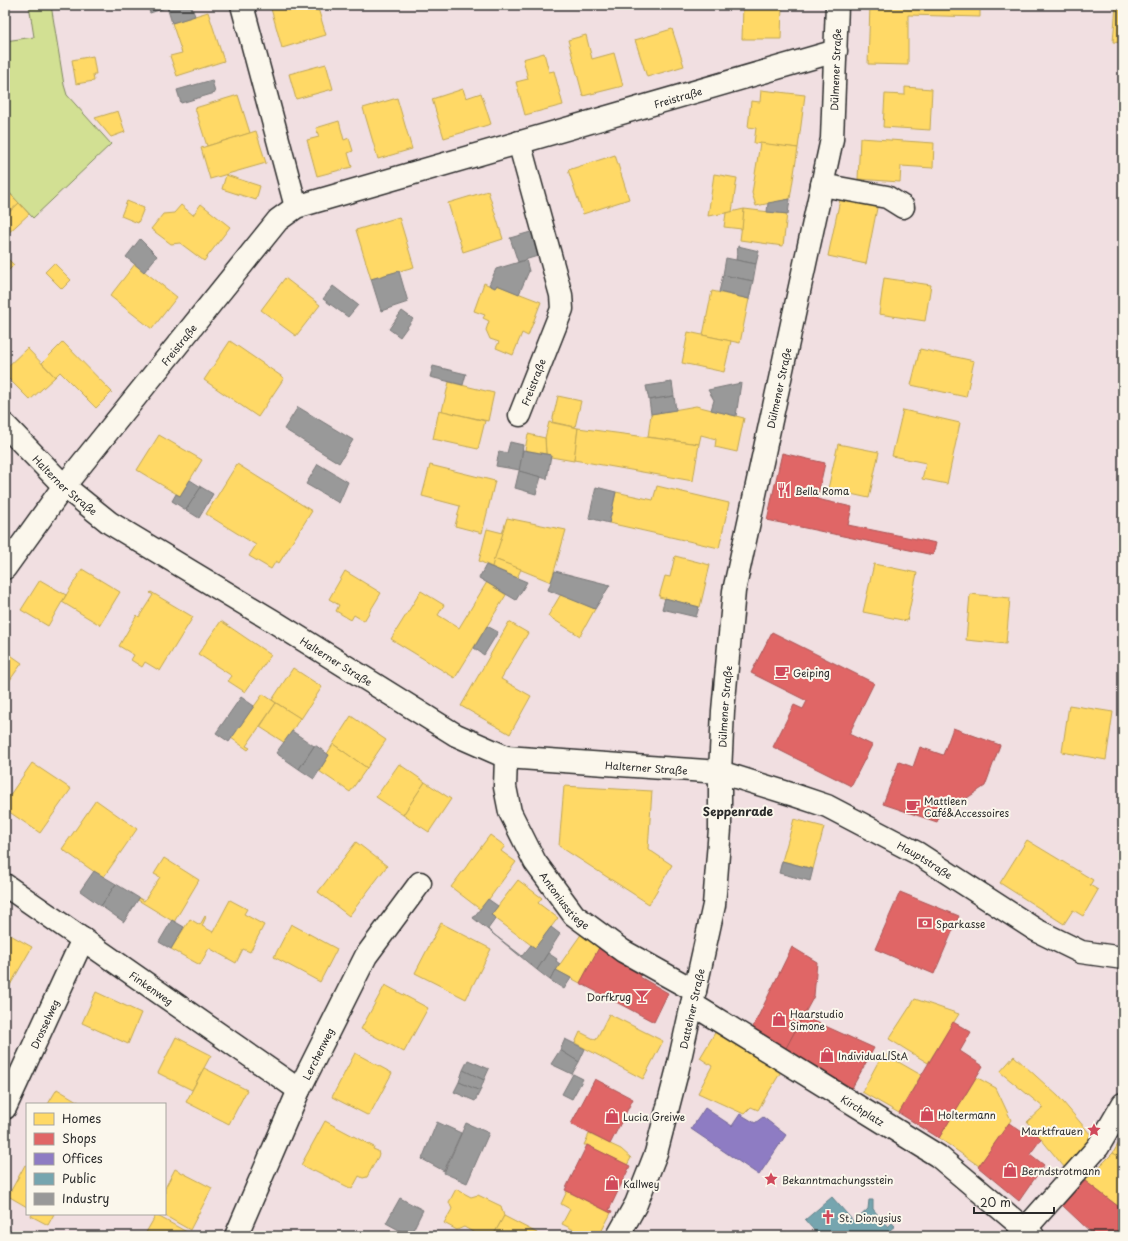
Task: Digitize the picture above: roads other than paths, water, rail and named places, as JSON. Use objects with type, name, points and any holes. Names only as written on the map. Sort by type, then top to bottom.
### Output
[{"type":"street","points":[[242,5],[296,207]]},
{"type":"street","name":"Dülmener Straße","points":[[720,772],[723,711],[734,591],[832,140],[837,5]]},
{"type":"street","name":"Freistraße","points":[[5,568],[64,486],[278,220],[296,207],[836,51]]},
{"type":"street","name":"Freistraße","points":[[519,142],[561,295],[562,309],[520,415]]},
{"type":"street","points":[[822,185],[888,197],[903,207]]},
{"type":"street","name":"Halterner Straße","points":[[5,425],[64,486],[110,524],[273,621],[456,735],[506,757],[720,772]]},
{"type":"street","name":"Antoniusstiege","points":[[506,757],[505,787],[510,812],[535,862],[574,915],[694,998]]},
{"type":"street","name":"Hauptstraße","points":[[720,772],[827,806],[917,853],[1036,930],[1081,952],[1123,958]]},
{"type":"street","name":"Dattelner Straße","points":[[618,1236],[636,1204],[656,1153],[694,998],[714,905],[720,828],[720,772]]},
{"type":"street","name":"Lerchenweg","points":[[236,1236],[299,1090],[366,956],[420,883]]},
{"type":"street","name":"Finkenweg","points":[[5,885],[299,1090]]},
{"type":"street","name":"Drosselweg","points":[[5,1108],[83,940]]},
{"type":"street","name":"Kirchplatz","points":[[694,998],[938,1156],[1026,1234]]},
{"type":"street","points":[[1026,1234],[1098,1147],[1123,1104]]},
{"type":"place","name":"Bella Roma","points":[[784,490]]},
{"type":"place","name":"Geiping","points":[[782,672]]},
{"type":"place","name":"Mattleen Café&Accessoires","points":[[913,806]]},
{"type":"place","name":"Sparkasse","points":[[925,923]]},
{"type":"place","name":"Dorfkrug","points":[[642,996]]},
{"type":"place","name":"Haarstudio Simone","points":[[779,1019]]},
{"type":"place","name":"IndividuaLIStA","points":[[827,1055]]},
{"type":"place","name":"Holtermann","points":[[927,1114]]},
{"type":"place","name":"Lucia Greiwe","points":[[612,1116]]},
{"type":"place","name":"Marktfrauen","points":[[1094,1130]]},
{"type":"place","name":"Berndstrotmann","points":[[1010,1170]]},
{"type":"place","name":"Bekanntmachungsstein","points":[[771,1179]]},
{"type":"place","name":"Kallwey","points":[[612,1183]]},
{"type":"place","name":"St. Dionysius","points":[[828,1217]]},
{"type":"district","name":"Seppenrade","points":[[738,811]]}]
